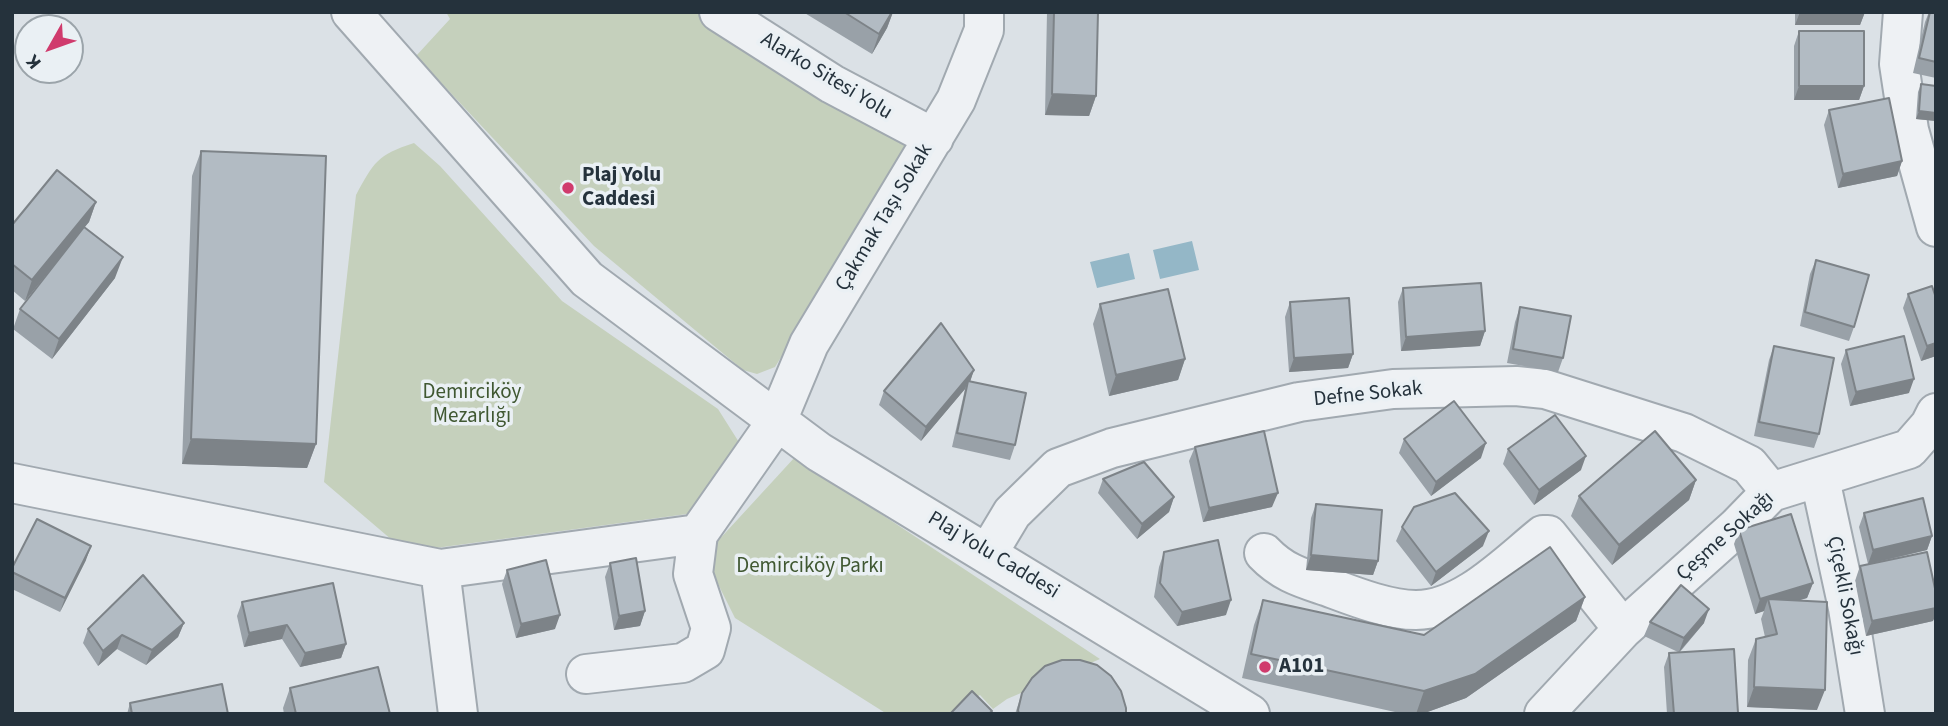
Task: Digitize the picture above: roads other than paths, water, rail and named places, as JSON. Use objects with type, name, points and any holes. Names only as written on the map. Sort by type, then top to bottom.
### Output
[{"type":"street","name":"Alarko Sitesi Yolu","points":[[719,12],[832,84],[933,138]]},
{"type":"street","name":"Çakmak Taşı Sokak","points":[[698,534],[777,421],[809,344],[956,100],[984,30],[984,12]]},
{"type":"street","points":[[1903,12],[1899,64],[1907,117],[1936,227]]},
{"type":"street","name":"Plaj Yolu Caddesi","points":[[359,16],[587,279],[818,452],[1251,714]]},
{"type":"street","name":"Defne Sokak","points":[[988,553],[1012,513],[1058,468],[1112,448],[1286,405],[1393,389],[1516,386],[1545,389],[1684,433],[1749,465],[1771,492]]},
{"type":"street","name":"Çeşme Sokağı","points":[[1545,714],[1623,629],[1737,527],[1771,492],[1820,479],[1909,449],[1930,425],[1936,413]]},
{"type":"street","name":"Çiçekli Sokağı","points":[[1820,479],[1848,608],[1865,714]]},
{"type":"street","points":[[12,483],[440,569],[698,534],[694,574],[711,628],[705,650],[683,663],[586,674]]},
{"type":"street","points":[[1264,553],[1280,570],[1356,597],[1416,610],[1441,606],[1468,593],[1542,535],[1549,536],[1623,629]]},
{"type":"street","points":[[440,569],[458,714]]},
{"type":"water","points":[[1192,241],[1199,270],[1160,279],[1153,250]]},
{"type":"water","points":[[1129,253],[1135,279],[1097,288],[1090,262]]},
{"type":"place","name":"Plaj Yolu Caddesi","points":[[568,188]]},
{"type":"place","name":"A101","points":[[1265,667]]},
{"type":"park label","name":"Demirciköy Mezarlığı","points":[[472,405]]},
{"type":"park label","name":"Demirciköy Parkı","points":[[810,567]]}]
